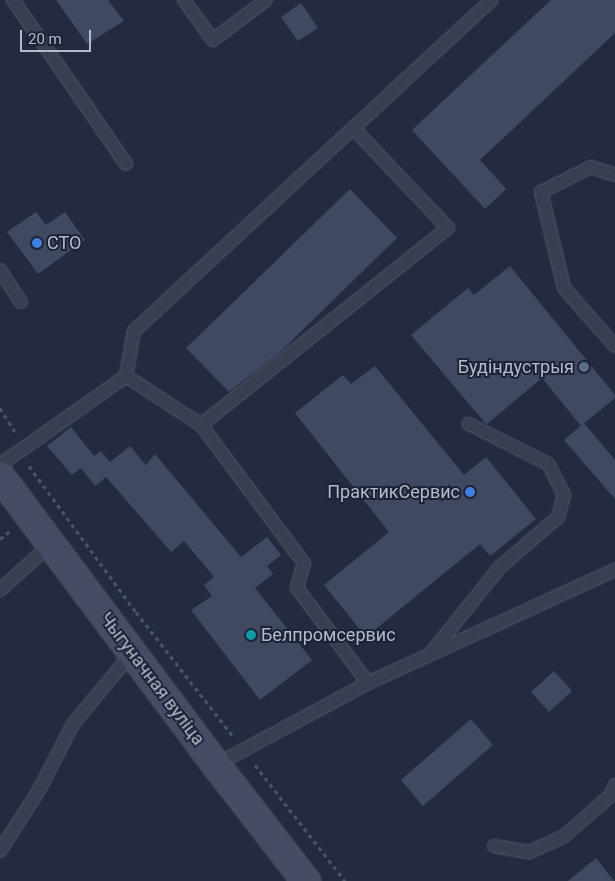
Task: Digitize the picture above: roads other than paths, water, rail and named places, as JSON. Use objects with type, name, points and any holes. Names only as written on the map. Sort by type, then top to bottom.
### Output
[{"type":"street","name":"Чыгуначная вуліца","points":[[0,476],[216,765],[306,881]]},
{"type":"lane","points":[[13,0],[126,164]]},
{"type":"lane","points":[[184,0],[212,40],[266,0]]},
{"type":"lane","points":[[0,465],[126,376],[134,331],[491,0]]},
{"type":"lane","points":[[201,425],[448,228],[353,128]]},
{"type":"lane","points":[[615,175],[591,167],[541,192],[564,288],[615,346]]},
{"type":"lane","points":[[0,270],[21,302]]},
{"type":"lane","points":[[126,376],[201,425],[304,563],[297,588],[368,682]]},
{"type":"lane","points":[[431,653],[499,568],[558,517],[564,494],[548,464],[469,424]]},
{"type":"lane","points":[[0,590],[50,544]]},
{"type":"lane","points":[[216,765],[368,682],[615,570]]},
{"type":"lane","points":[[0,851],[40,790],[73,724],[132,653]]},
{"type":"lane","points":[[494,846],[529,852],[563,837],[610,796],[615,785]]},
{"type":"place","name":"СТО","points":[[37,243]]},
{"type":"place","name":"Будіндустрыя","points":[[584,367]]},
{"type":"place","name":"ПрактикСервис","points":[[470,492]]},
{"type":"place","name":"Белпромсервис","points":[[251,635]]}]
